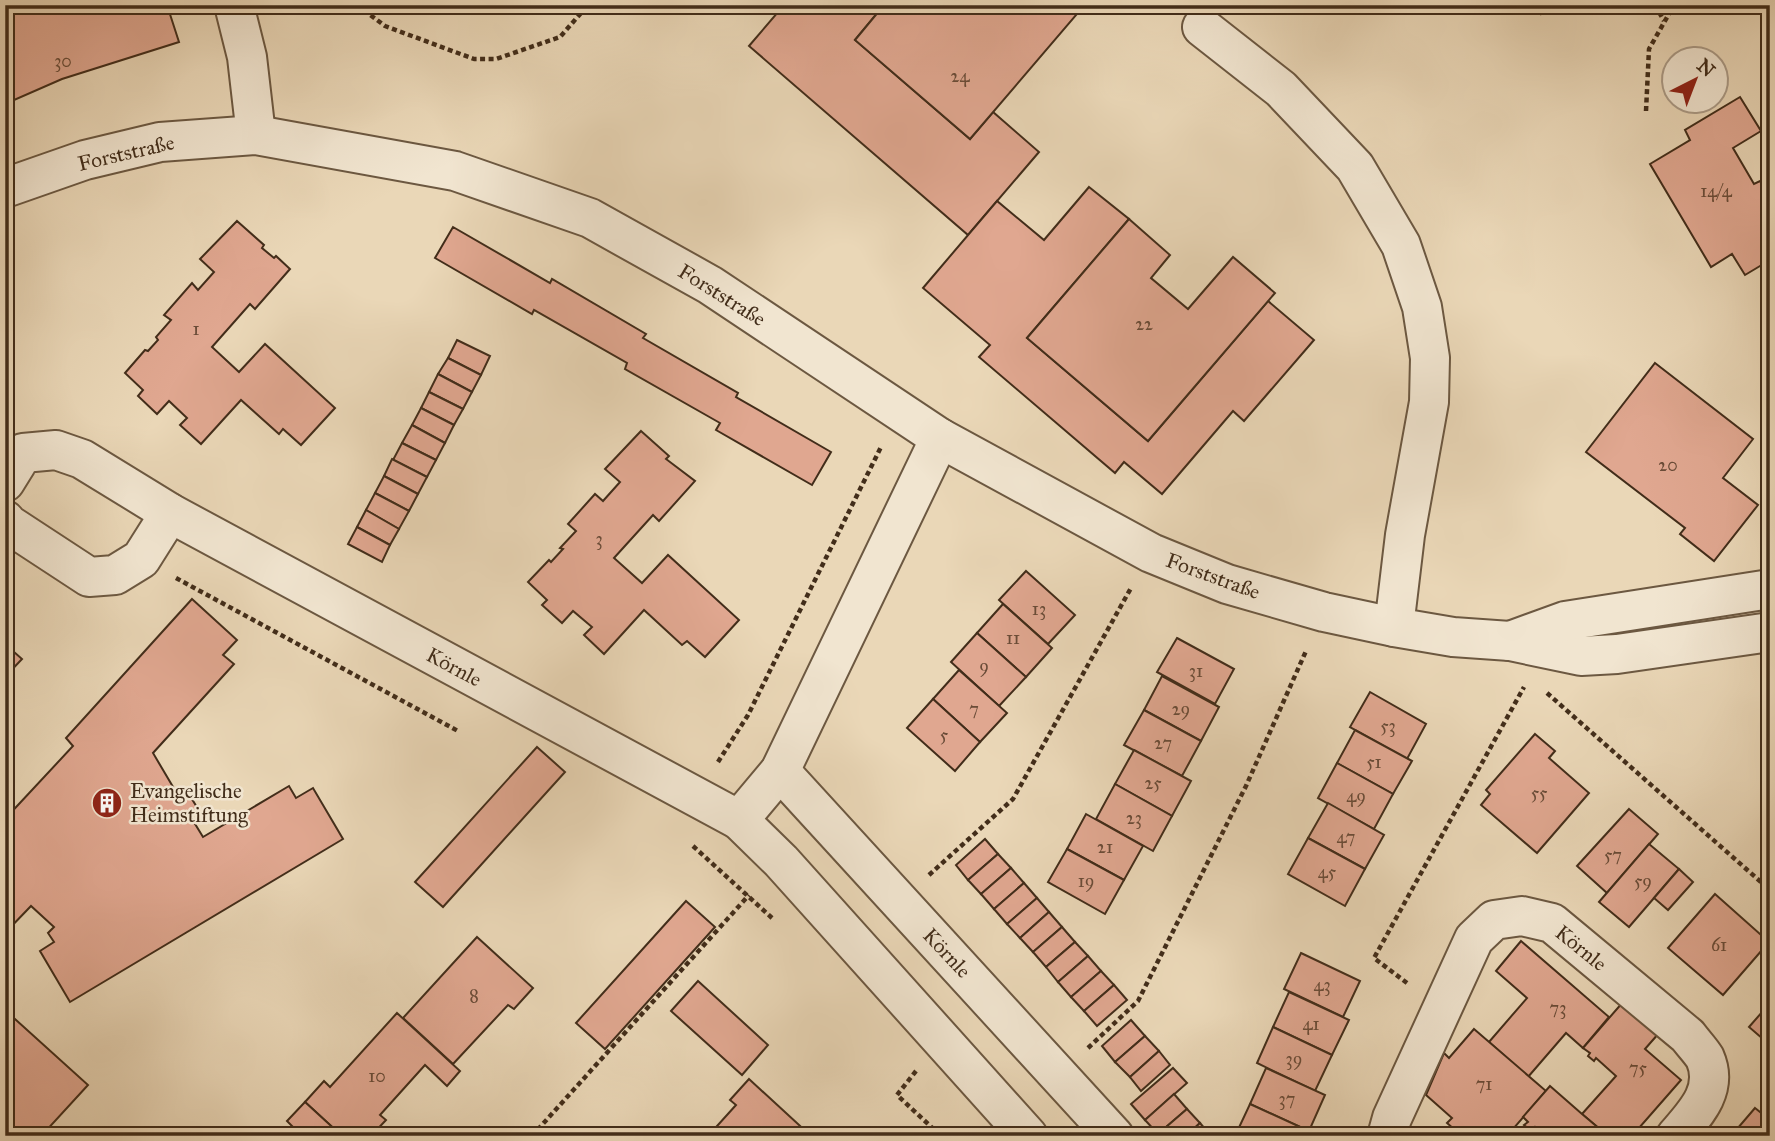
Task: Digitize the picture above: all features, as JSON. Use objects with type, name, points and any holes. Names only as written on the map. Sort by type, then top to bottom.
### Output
[{"type":"street","points":[[234,5],[247,57],[256,135]]},
{"type":"street","points":[[1202,27],[1280,89],[1355,167],[1401,244],[1422,307],[1430,358],[1429,402],[1405,535],[1394,627]]},
{"type":"street","name":"Forststraße","points":[[5,188],[85,160],[160,142],[256,135],[456,171],[590,218],[710,285],[940,438],[1151,553],[1227,584],[1324,612],[1394,627],[1453,637],[1510,641],[1581,656],[1770,632]]},
{"type":"street","points":[[739,820],[780,771],[940,438]]},
{"type":"street","name":"Körnle","points":[[5,482],[23,453],[56,450],[82,459],[170,513],[739,820],[781,861],[1028,1136]]},
{"type":"street","points":[[5,520],[89,577],[115,575],[142,559],[170,513]]},
{"type":"street","name":"Forststraße","points":[[1510,641],[1565,621],[1770,589]]},
{"type":"street","name":"Körnle","points":[[780,771],[1114,1136]]},
{"type":"street","name":"Körnle","points":[[1387,1136],[1392,1118],[1474,939],[1494,920],[1522,916],[1552,923],[1688,1036],[1705,1058],[1709,1082],[1701,1107],[1676,1136]]},
{"type":"path","points":[[357,5],[385,26],[474,59],[496,59],[560,37],[588,5]]},
{"type":"path","points":[[1655,5],[1664,22]]},
{"type":"path","points":[[1646,111],[1648,49],[1674,5]]},
{"type":"path","points":[[695,796],[748,715],[869,473],[897,411]]},
{"type":"path","points":[[957,850],[1013,799],[1151,553]]},
{"type":"path","points":[[142,559],[458,731]]},
{"type":"path","points":[[1108,1028],[1138,1001],[1158,964],[1246,786],[1324,612]]},
{"type":"path","points":[[1510,641],[1532,680],[1770,890]]},
{"type":"path","points":[[1442,1008],[1374,958],[1520,691],[1532,680]]},
{"type":"path","points":[[690,843],[778,923]]},
{"type":"path","points":[[531,1136],[781,861]]},
{"type":"path","points":[[919,1067],[897,1095],[941,1136]]},
{"type":"building","points":[[5,5],[167,5],[179,42],[62,79],[5,104]]},
{"type":"building","points":[[784,5],[884,5],[855,40],[970,139],[993,112],[1039,152],[968,235],[749,46]]},
{"type":"building","points":[[884,5],[1066,5],[1077,14],[970,139],[855,40]]},
{"type":"building","points":[[1536,5],[1556,5],[1541,14]]},
{"type":"building","points":[[1740,97],[1761,131],[1733,148],[1754,184],[1760,181],[1770,197],[1770,260],[1745,275],[1732,254],[1711,267],[1650,164],[1690,140],[1685,130],[1708,116],[1730,116],[1730,103]]},
{"type":"building","points":[[1089,187],[1129,219],[1027,338],[1148,441],[1268,301],[1314,340],[1244,421],[1233,411],[1162,494],[1124,462],[1115,473],[979,357],[990,345],[923,288],[997,201],[1044,240]]},
{"type":"building","points":[[1129,219],[1170,255],[1151,278],[1188,309],[1233,257],[1275,293],[1148,441],[1027,338]]},
{"type":"building","points":[[237,221],[264,245],[262,248],[290,269],[255,309],[250,304],[212,347],[239,372],[265,344],[335,408],[301,445],[283,429],[279,434],[241,400],[201,444],[180,425],[187,418],[169,401],[157,414],[138,396],[143,390],[125,373],[145,350],[148,351],[158,340],[156,337],[171,320],[164,315],[192,283],[198,290],[214,272],[200,259]]},
{"type":"building","points":[[453,227],[550,283],[552,279],[646,334],[643,338],[738,393],[736,397],[831,452],[812,485],[716,430],[720,423],[625,369],[627,363],[534,310],[532,314],[435,258]]},
{"type":"building","points":[[457,340],[490,356],[481,375],[448,358]]},
{"type":"building","points":[[448,358],[481,375],[472,392],[438,374]]},
{"type":"building","points":[[1655,363],[1753,439],[1723,478],[1758,505],[1714,561],[1680,534],[1685,528],[1586,452]]},
{"type":"building","points":[[438,374],[472,392],[463,409],[429,392]]},
{"type":"building","points":[[429,392],[463,409],[454,425],[421,408]]},
{"type":"building","points":[[421,408],[454,425],[445,443],[412,425]]},
{"type":"building","points":[[412,425],[445,443],[436,460],[402,443]]},
{"type":"building","points":[[641,431],[669,456],[666,459],[695,481],[659,521],[653,515],[614,558],[642,583],[668,555],[739,620],[705,657],[687,641],[682,645],[644,610],[604,654],[584,635],[592,627],[573,611],[562,623],[542,605],[547,600],[528,582],[563,549],[560,548],[576,531],[568,524],[595,494],[603,501],[620,482],[605,469]]},
{"type":"building","points":[[402,443],[436,460],[427,477],[393,460]]},
{"type":"building","points":[[392,459],[427,477],[418,494],[384,476]]},
{"type":"building","points":[[384,476],[418,494],[409,511],[375,493]]},
{"type":"building","points":[[375,493],[409,511],[399,529],[366,510]]},
{"type":"building","points":[[366,510],[399,529],[390,545],[357,527]]},
{"type":"building","points":[[357,527],[390,545],[382,562],[348,544]]},
{"type":"building","points":[[1026,571],[1075,615],[1048,644],[999,600]]},
{"type":"building","name":"Evangelische Heimstiftung","points":[[192,599],[237,640],[223,655],[234,664],[153,753],[179,797],[187,791],[198,809],[189,814],[203,837],[289,786],[296,798],[313,788],[343,839],[70,1002],[40,951],[54,942],[48,933],[54,927],[31,906],[5,933],[5,819],[73,746],[66,738]]},
{"type":"building","points":[[1003,604],[1052,648],[1026,677],[977,633]]},
{"type":"building","points":[[977,633],[1026,677],[999,706],[951,662]]},
{"type":"building","points":[[1177,638],[1234,669],[1215,704],[1157,672]]},
{"type":"building","points":[[5,644],[22,659],[5,677]]},
{"type":"building","points":[[959,670],[1007,713],[980,742],[933,699]]},
{"type":"building","points":[[1162,676],[1219,707],[1201,741],[1144,710]]},
{"type":"building","points":[[1370,692],[1426,724],[1407,759],[1350,727]]},
{"type":"building","points":[[933,699],[980,742],[955,771],[907,728]]},
{"type":"building","points":[[1144,710],[1201,741],[1182,776],[1124,745]]},
{"type":"building","points":[[1355,730],[1412,761],[1393,794],[1337,763]]},
{"type":"building","points":[[1535,734],[1555,751],[1549,758],[1589,793],[1537,853],[1481,805],[1490,794],[1486,790]]},
{"type":"building","points":[[537,747],[565,772],[443,907],[415,882]]},
{"type":"building","points":[[1134,750],[1191,781],[1172,816],[1115,784]]},
{"type":"building","points":[[1337,763],[1393,794],[1374,829],[1318,798]]},
{"type":"building","points":[[1115,784],[1172,816],[1153,851],[1096,819]]},
{"type":"building","points":[[1328,803],[1384,835],[1365,869],[1308,838]]},
{"type":"building","points":[[1629,809],[1658,834],[1607,893],[1577,866]]},
{"type":"building","points":[[1086,814],[1143,846],[1124,880],[1067,849]]},
{"type":"building","points":[[1308,838],[1365,869],[1345,906],[1288,874]]},
{"type":"building","points":[[985,839],[998,854],[968,880],[956,865]]},
{"type":"building","points":[[1649,844],[1679,869],[1629,927],[1599,902]]},
{"type":"building","points":[[1067,849],[1124,880],[1105,914],[1048,882]]},
{"type":"building","points":[[998,854],[1011,868],[981,894],[968,880]]},
{"type":"building","points":[[1011,868],[1024,883],[994,909],[981,894]]},
{"type":"building","points":[[1679,869],[1693,882],[1668,910],[1654,898]]},
{"type":"building","points":[[1024,883],[1037,898],[1007,924],[994,909]]},
{"type":"building","points":[[1715,894],[1769,942],[1723,995],[1668,948]]},
{"type":"building","points":[[1037,898],[1049,912],[1020,938],[1007,924]]},
{"type":"building","points":[[686,901],[715,927],[605,1049],[576,1023]]},
{"type":"building","points":[[1049,912],[1062,927],[1033,952],[1020,938]]},
{"type":"building","points":[[1062,927],[1075,942],[1046,967],[1033,952]]},
{"type":"building","points":[[477,937],[533,988],[514,1009],[508,1005],[453,1064],[403,1018]]},
{"type":"building","points":[[1521,941],[1609,1017],[1583,1048],[1566,1033],[1528,1077],[1489,1042],[1527,998],[1496,971]]},
{"type":"building","points":[[1075,942],[1088,956],[1058,982],[1046,967]]},
{"type":"building","points":[[1301,953],[1360,981],[1343,1017],[1284,989]]},
{"type":"building","points":[[1088,956],[1101,971],[1071,997],[1058,982]]},
{"type":"building","points":[[1101,971],[1114,985],[1084,1011],[1071,997]]},
{"type":"building","points":[[698,981],[768,1045],[742,1075],[671,1011]]},
{"type":"building","points":[[1114,985],[1127,1000],[1097,1026],[1084,1011]]},
{"type":"building","points":[[1289,992],[1349,1020],[1332,1055],[1273,1027]]},
{"type":"building","points":[[1623,1002],[1659,1033],[1645,1049],[1681,1080],[1632,1136],[1608,1136],[1582,1114],[1616,1076],[1596,1058],[1594,1061],[1588,1056],[1590,1053],[1583,1048]]},
{"type":"building","points":[[1770,1003],[1770,1045],[1749,1027]]},
{"type":"building","points":[[5,1010],[88,1085],[43,1134],[46,1136],[5,1136]]},
{"type":"building","points":[[397,1013],[460,1071],[447,1086],[425,1065],[380,1115],[386,1120],[371,1136],[342,1136],[305,1102],[324,1081],[330,1087]]},
{"type":"building","points":[[1131,1020],[1145,1036],[1115,1062],[1102,1046]]},
{"type":"building","points":[[1273,1027],[1332,1055],[1315,1091],[1257,1063]]},
{"type":"building","points":[[1474,1029],[1546,1091],[1507,1136],[1462,1136],[1447,1123],[1452,1118],[1426,1095],[1444,1053],[1449,1058]]},
{"type":"building","points":[[1145,1036],[1159,1051],[1130,1077],[1115,1062]]},
{"type":"building","points":[[1159,1051],[1170,1065],[1141,1091],[1130,1077]]},
{"type":"building","points":[[1173,1068],[1187,1083],[1145,1120],[1131,1104]]},
{"type":"building","points":[[1266,1068],[1325,1095],[1309,1131],[1250,1104]]},
{"type":"building","points":[[749,1079],[811,1136],[708,1136],[736,1105],[730,1100]]},
{"type":"building","points":[[1550,1086],[1608,1136],[1545,1136],[1535,1127],[1531,1131],[1524,1125],[1528,1122],[1523,1117]]},
{"type":"building","points":[[1174,1094],[1187,1109],[1158,1134],[1145,1120]]},
{"type":"building","points":[[305,1102],[342,1136],[285,1136],[293,1127],[287,1121]]},
{"type":"building","points":[[1250,1104],[1309,1131],[1307,1136],[1235,1136]]},
{"type":"building","points":[[1755,1108],[1770,1120],[1770,1136],[1731,1136]]},
{"type":"building","points":[[1187,1109],[1200,1123],[1186,1136],[1159,1136],[1158,1134]]},
{"type":"building","points":[[1200,1123],[1211,1136],[1186,1136]]},
{"type":"place","name":"Evangelische Heimstiftung","points":[[107,803]]}]
